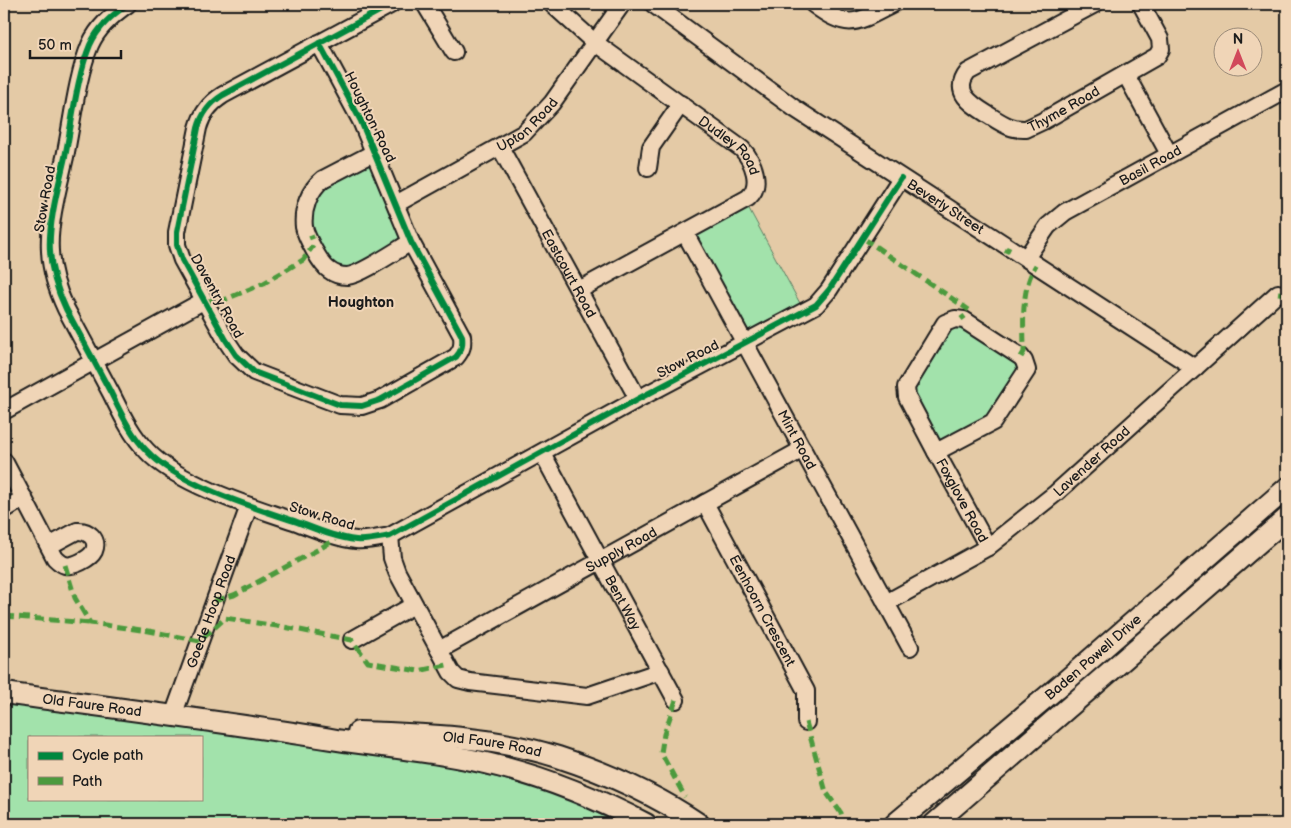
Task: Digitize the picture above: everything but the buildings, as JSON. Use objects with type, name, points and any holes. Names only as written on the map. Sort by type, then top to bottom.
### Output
[{"type":"main road","name":"Baden Powell Drive","points":[[895,824],[1069,678],[1287,488]]},
{"type":"main road","name":"Baden Powell Drive","points":[[934,824],[1287,518]]},
{"type":"main road","name":"Old Faure Road","points":[[4,693],[443,755],[501,767],[551,782],[589,797],[646,824]]},
{"type":"main road","name":"Old Faure Road","points":[[269,729],[389,733],[443,737],[504,745],[557,757],[601,773],[646,793],[699,824]]},
{"type":"street","name":"Stow Road","points":[[128,4],[113,14],[90,45],[80,81],[52,220],[49,248],[57,290],[127,424],[147,452],[185,478],[249,506],[339,537],[368,540],[390,536],[638,399],[816,305],[901,178]]},
{"type":"street","name":"Daventry Road","points":[[392,4],[364,10],[319,43],[217,99],[207,109],[200,121],[177,239],[182,260],[203,301],[236,355],[254,372],[340,405],[362,406],[371,404],[456,357],[461,351],[463,344],[462,336],[411,242],[396,204]]},
{"type":"street","points":[[425,4],[454,52]]},
{"type":"street","points":[[552,4],[594,42]]},
{"type":"street","name":"Upton Road","points":[[396,204],[524,133],[552,102],[622,4]]},
{"type":"street","name":"Beverly Street","points":[[653,4],[794,108],[1195,368]]},
{"type":"street","points":[[813,4],[836,18],[848,22],[861,20],[893,4]]},
{"type":"street","name":"Thyme Road","points":[[1095,4],[968,72],[963,78],[962,86],[969,103],[1007,127],[1017,130],[1026,129],[1126,75],[1157,56],[1161,49],[1157,30],[1142,4]]},
{"type":"street","name":"Dudley Road","points":[[579,290],[748,198],[754,192],[756,184],[752,164],[742,148],[594,42]]},
{"type":"street","name":"Houghton Road","points":[[319,43],[361,121],[396,204]]},
{"type":"street","points":[[1126,75],[1169,154]]},
{"type":"street","name":"Basil Road","points":[[1026,258],[1056,218],[1287,90]]},
{"type":"street","points":[[648,168],[651,147],[680,104]]},
{"type":"street","name":"Eastcourt Road","points":[[500,147],[638,399]]},
{"type":"street","points":[[374,152],[317,184],[312,190],[307,203],[304,219],[305,230],[325,267],[334,274],[344,276],[356,274],[411,242]]},
{"type":"street","name":"Mint Road","points":[[685,233],[910,647]]},
{"type":"street","name":"Lavender Road","points":[[886,603],[988,547],[1056,493],[1278,294]]},
{"type":"street","points":[[4,412],[203,301]]},
{"type":"street","name":"Foxglove Road","points":[[936,452],[993,422],[1027,370],[1021,357],[964,320],[951,320],[945,323],[906,387],[907,397],[936,452],[988,547]]},
{"type":"street","name":"Supply Road","points":[[439,650],[803,449]]},
{"type":"street","name":"Bent Way","points":[[542,453],[676,700]]},
{"type":"street","points":[[4,461],[49,546]]},
{"type":"street","points":[[4,510],[24,498]]},
{"type":"street","name":"Eenhoorn Crescent","points":[[705,503],[806,691],[806,722]]},
{"type":"street","name":"Goede Hoop Road","points":[[173,716],[249,506]]},
{"type":"street","points":[[390,536],[392,558],[396,572],[451,672],[464,681],[579,696],[593,695],[661,672]]},
{"type":"street","points":[[352,640],[414,605]]},
{"type":"green space","points":[[370,163],[400,236],[399,241],[353,270],[335,269],[309,228],[315,192]]},
{"type":"green space","points":[[747,205],[802,307],[749,332],[746,331],[696,236],[697,233]]},
{"type":"green space","points":[[958,324],[1021,367],[993,414],[940,442],[913,399],[911,386],[949,328]]},
{"type":"green space","points":[[4,703],[405,759],[460,769],[541,790],[593,811],[618,824],[4,824]]},
{"type":"marked path","points":[[309,238],[314,236]]},
{"type":"marked path","points":[[863,238],[969,310]]},
{"type":"marked path","points":[[203,301],[224,300],[264,283],[303,260],[313,246]]},
{"type":"marked path","points":[[1006,253],[1009,247]]},
{"type":"marked path","points":[[1021,357],[1024,352],[1025,296],[1027,285],[1036,265]]},
{"type":"marked path","points":[[1278,293],[1287,294]]},
{"type":"marked path","points":[[961,319],[965,316]]},
{"type":"marked path","points":[[215,601],[234,595],[339,537]]},
{"type":"marked path","points":[[65,565],[75,598],[90,623],[149,631],[200,641],[225,618],[352,640],[368,662],[418,671],[447,665]]},
{"type":"marked path","points":[[4,616],[90,623]]},
{"type":"marked path","points":[[676,700],[664,734],[661,753],[685,797]]},
{"type":"marked path","points":[[806,722],[826,792],[841,813],[844,824]]},
{"type":"cycle path","points":[[128,4],[106,22],[93,39],[85,57],[78,85],[54,204],[51,228],[50,240],[53,273],[60,295],[127,424],[141,445],[160,463],[177,474],[218,494],[326,533],[349,539],[360,540],[390,536],[638,399],[816,305],[829,290],[901,178]]},
{"type":"cycle path","points":[[319,43],[361,121],[411,242],[462,336],[462,347],[456,357],[380,400],[362,406],[340,405],[254,372],[236,355],[226,340],[182,260],[177,245],[177,232],[198,128],[204,113],[210,105],[223,95],[392,4]]},
{"type":"district","name":"Houghton","points":[[361,302]]}]
